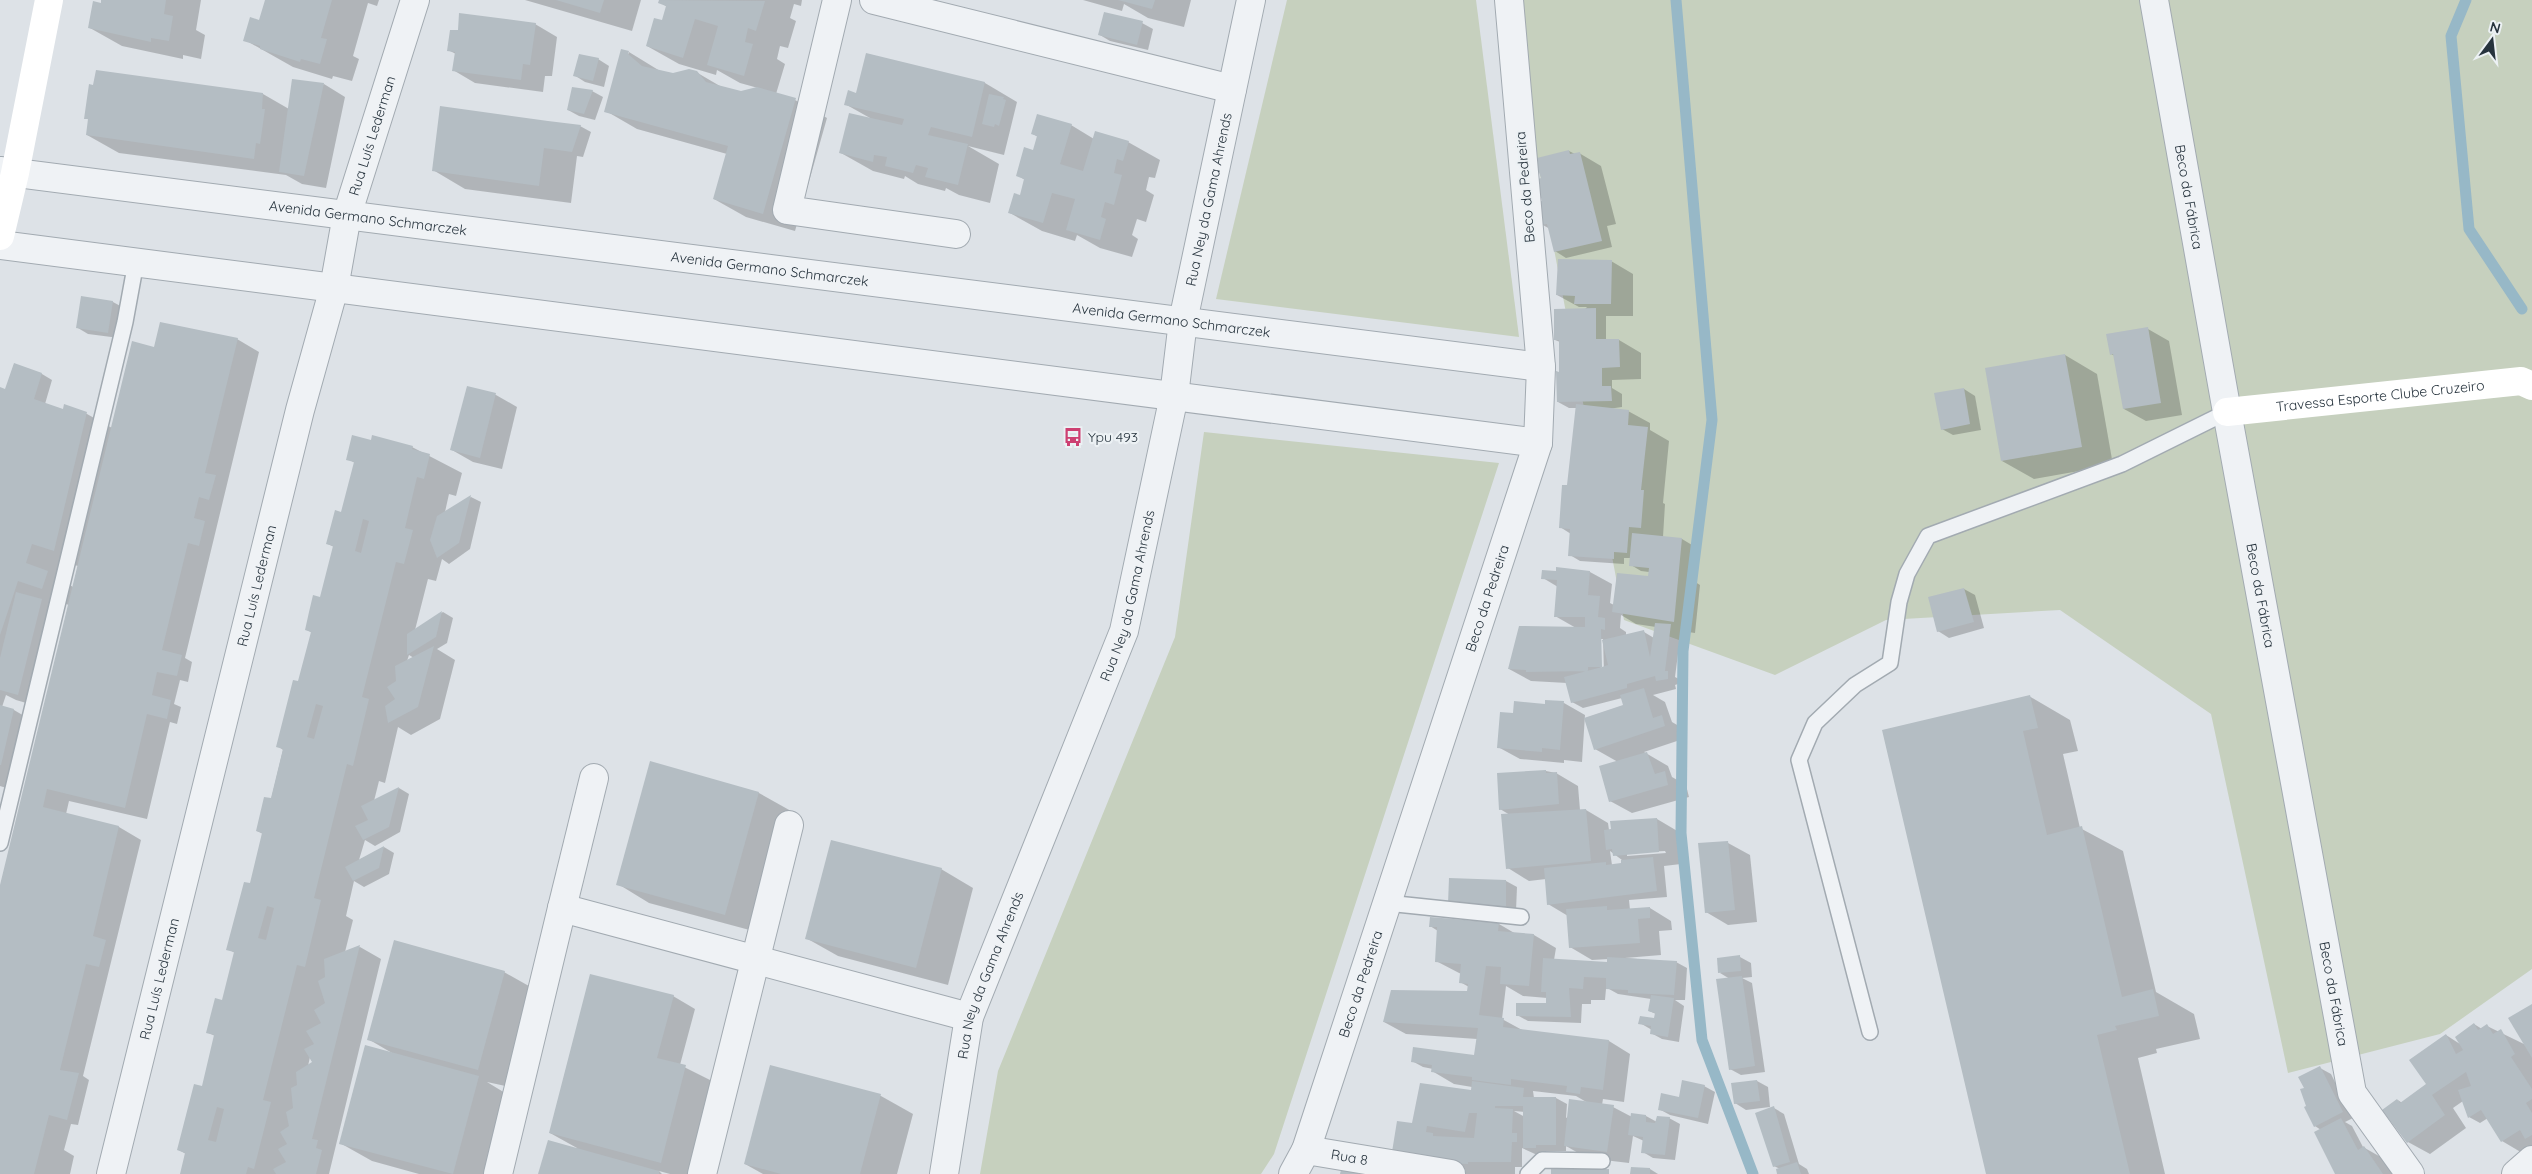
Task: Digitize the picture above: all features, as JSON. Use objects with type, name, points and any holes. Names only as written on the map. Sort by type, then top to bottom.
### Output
[{"type":"street","points":[[0,236],[8,172],[49,0]]},
{"type":"street","name":"Rua Luís Lederman","points":[[111,1174],[300,410],[334,288],[347,215],[415,0]]},
{"type":"street","points":[[837,0],[786,210],[956,234]]},
{"type":"street","points":[[874,0],[1232,89]]},
{"type":"street","name":"Rua Ney da Gama Ahrends","points":[[944,1174],[969,1017],[1124,631],[1174,396],[1183,321],[1251,0]]},
{"type":"street","name":"Beco da Pedreira","points":[[1293,1174],[1306,1150],[1538,443],[1541,367],[1509,0]]},
{"type":"street","name":"Beco da Fábrica","points":[[2154,0],[2227,412],[2352,1093],[2410,1174]]},
{"type":"street","name":"Avenida Germano Schmarczek","points":[[8,172],[1541,367]]},
{"type":"street","points":[[0,245],[1538,443]]},
{"type":"street","name":"Travessa Esporte Clube Cruzeiro","points":[[2227,412],[2521,381],[2532,386]]},
{"type":"street","points":[[498,1174],[594,778]]},
{"type":"street","points":[[702,1174],[789,824]]},
{"type":"street","points":[[562,908],[969,1017]]},
{"type":"street","name":"Rua 8","points":[[1306,1150],[1451,1174]]},
{"type":"street","points":[[2516,1174],[2532,1160]]},
{"type":"lane","points":[[0,843],[123,332],[136,262]]},
{"type":"lane","points":[[1870,1032],[1799,760],[1815,723],[1856,685],[1890,663],[1899,602],[1907,574],[1928,536],[2122,464],[2227,412]]},
{"type":"lane","points":[[1387,903],[1521,917]]},
{"type":"lane","points":[[1528,1174],[1542,1160],[1602,1161]]},
{"type":"green space","points":[[1287,0],[1476,0],[1519,337],[1216,299]]},
{"type":"green space","points":[[1507,0],[2532,0],[2532,969],[2440,1034],[2288,1073],[2211,714],[2060,610],[1886,620],[1775,675],[1624,620]]},
{"type":"green space","points":[[1204,432],[1499,463],[1274,1154],[1261,1174],[980,1174],[998,1071],[1175,637]]},
{"type":"building","points":[[101,0],[166,0],[164,14],[173,16],[169,41],[151,38],[151,42],[88,28],[93,1],[101,3]]},
{"type":"building","points":[[265,0],[332,0],[321,38],[327,39],[320,64],[301,59],[300,62],[260,49],[260,46],[243,41],[250,17],[259,20]]},
{"type":"building","points":[[556,0],[604,0],[600,13]]},
{"type":"building","points":[[659,0],[765,1],[756,31],[748,28],[745,42],[753,44],[744,76],[707,65],[718,26],[695,19],[683,58],[646,46],[654,18],[662,20],[666,6],[658,3]]},
{"type":"building","points":[[1118,0],[1155,0],[1152,9]]},
{"type":"building","points":[[1104,12],[1143,21],[1137,45],[1098,35]]},
{"type":"building","points":[[459,13],[536,23],[530,65],[523,64],[521,80],[452,71],[455,52],[447,51],[450,30],[458,30]]},
{"type":"building","points":[[621,49],[629,51],[628,54],[642,66],[673,73],[689,69],[697,71],[706,82],[741,91],[757,87],[796,98],[763,214],[713,199],[728,146],[604,112]]},
{"type":"building","points":[[866,53],[985,82],[972,137],[931,127],[928,135],[968,144],[958,185],[925,177],[928,168],[916,165],[913,173],[885,166],[887,157],[874,155],[873,162],[839,153],[849,113],[902,125],[904,119],[844,105],[848,90],[856,93]]},
{"type":"building","points":[[579,54],[599,58],[593,81],[573,76]]},
{"type":"building","points":[[96,70],[263,93],[262,109],[265,109],[260,144],[256,143],[254,159],[86,135],[88,119],[84,119],[89,84],[93,85]]},
{"type":"building","points":[[292,79],[324,83],[304,176],[279,172]]},
{"type":"building","points":[[572,87],[593,90],[584,114],[567,110]]},
{"type":"building","points":[[989,94],[1004,97],[1003,99],[1006,100],[999,126],[995,124],[994,127],[982,124]]},
{"type":"building","points":[[440,106],[581,125],[572,152],[544,148],[539,186],[432,171]]},
{"type":"building","points":[[1037,114],[1072,124],[1060,164],[1083,171],[1095,131],[1129,141],[1123,161],[1117,159],[1114,173],[1122,175],[1114,205],[1105,202],[1101,217],[1106,219],[1100,240],[1066,230],[1075,199],[1052,193],[1043,223],[1008,213],[1014,193],[1020,195],[1024,179],[1016,176],[1024,147],[1033,150],[1037,136],[1031,134]]},
{"type":"building","points":[[1569,150],[1570,154],[1580,152],[1602,241],[1554,252],[1547,224],[1540,225],[1535,203],[1542,201],[1536,180],[1541,178],[1539,172],[1536,172],[1533,159]]},
{"type":"building","points":[[1558,259],[1612,260],[1611,304],[1574,304],[1575,296],[1556,295]]},
{"type":"building","points":[[81,296],[113,301],[108,333],[76,328]]},
{"type":"building","points":[[1596,308],[1596,339],[1619,339],[1620,367],[1602,368],[1602,386],[1611,386],[1612,401],[1557,402],[1556,371],[1559,372],[1559,340],[1554,340],[1554,309]]},
{"type":"building","points":[[160,322],[238,338],[205,473],[216,475],[209,500],[199,497],[194,518],[205,521],[199,546],[188,543],[162,650],[182,655],[177,676],[157,672],[152,695],[171,700],[167,719],[147,714],[125,808],[47,789],[43,807],[119,826],[93,936],[106,940],[99,967],[86,964],[60,1070],[79,1073],[67,1120],[49,1115],[34,1174],[0,1174],[0,885],[132,341],[154,347]]},
{"type":"building","points":[[2148,327],[2161,403],[2123,409],[2113,354],[2110,355],[2106,334]]},
{"type":"building","points":[[2065,354],[2082,447],[2001,461],[1985,368]]},
{"type":"building","points":[[14,363],[42,373],[34,399],[63,409],[64,404],[87,412],[54,551],[32,544],[26,563],[48,571],[42,589],[18,581],[0,635],[0,387],[5,389]]},
{"type":"building","points":[[467,386],[496,393],[480,458],[450,450]]},
{"type":"building","points":[[1964,388],[1970,424],[1941,430],[1934,393]]},
{"type":"building","points":[[1576,404],[1629,410],[1628,425],[1648,427],[1641,490],[1644,490],[1641,528],[1629,527],[1627,553],[1614,552],[1614,559],[1568,556],[1570,529],[1559,528],[1562,485],[1567,485]]},
{"type":"building","points":[[352,435],[371,440],[372,435],[413,446],[412,449],[430,454],[424,479],[417,477],[405,528],[413,530],[404,564],[396,562],[362,697],[369,699],[353,766],[347,764],[314,898],[321,900],[305,967],[297,965],[263,1100],[271,1102],[254,1169],[248,1167],[246,1174],[180,1174],[185,1153],[177,1150],[194,1084],[202,1086],[214,1035],[206,1033],[215,998],[222,1000],[234,952],[226,950],[244,882],[250,883],[262,833],[256,831],[264,797],[271,798],[283,749],[276,747],[293,680],[298,681],[311,632],[305,630],[313,595],[320,597],[333,546],[326,544],[335,510],[341,512],[354,462],[346,460]],"holes":[[[363,519],[369,521],[361,553],[355,551]],[[316,704],[323,706],[314,739],[307,737]],[[267,906],[274,908],[266,940],[258,938]],[[217,1107],[224,1109],[216,1142],[208,1140]]]},
{"type":"building","points":[[471,495],[459,543],[437,558],[430,540],[437,516]]},
{"type":"building","points":[[1632,533],[1682,538],[1674,622],[1612,612],[1617,573],[1648,576],[1649,568],[1629,566]]},
{"type":"building","points":[[1556,567],[1590,571],[1588,595],[1600,596],[1598,617],[1605,618],[1605,630],[1601,629],[1602,667],[1608,665],[1602,640],[1644,630],[1650,657],[1655,623],[1671,624],[1665,671],[1668,671],[1668,679],[1656,681],[1655,676],[1627,684],[1627,688],[1571,703],[1564,677],[1587,671],[1526,672],[1526,670],[1508,669],[1519,626],[1585,627],[1585,617],[1554,617],[1557,580],[1541,579],[1542,570],[1556,571]],"holes":[[[1588,667],[1602,667],[1588,671]]]},
{"type":"building","points":[[1964,588],[1974,622],[1937,632],[1928,597]]},
{"type":"building","points":[[16,592],[42,599],[18,695],[0,690],[0,658]]},
{"type":"building","points":[[442,611],[436,637],[407,655],[407,634]]},
{"type":"building","points":[[434,646],[418,707],[388,723],[385,706],[395,699],[387,687],[396,681],[395,666]]},
{"type":"building","points":[[1644,688],[1653,718],[1662,715],[1665,726],[1594,750],[1584,718],[1623,705],[1620,695]]},
{"type":"building","points":[[2030,695],[2038,728],[2023,731],[2047,835],[2082,826],[2122,997],[2153,989],[2159,1016],[2115,1026],[2117,1030],[2097,1035],[2130,1174],[1986,1174],[1882,730]]},
{"type":"building","points":[[1545,700],[1564,701],[1560,750],[1542,748],[1542,752],[1497,748],[1500,712],[1513,713],[1514,701],[1545,704]]},
{"type":"building","points":[[0,705],[14,709],[1,765],[0,765]]},
{"type":"building","points":[[1647,752],[1655,774],[1665,771],[1668,785],[1609,802],[1599,766]]},
{"type":"building","points":[[650,761],[759,792],[725,915],[616,885]]},
{"type":"building","points":[[1546,770],[1546,773],[1557,772],[1559,804],[1499,810],[1497,773]]},
{"type":"building","points":[[399,787],[389,827],[363,840],[355,826],[368,820],[361,806]]},
{"type":"building","points":[[1586,809],[1591,861],[1506,869],[1501,814]]},
{"type":"building","points":[[1657,818],[1659,852],[1613,856],[1612,849],[1606,850],[1604,830],[1611,829],[1610,821]]},
{"type":"building","points":[[831,840],[942,868],[916,968],[805,939]]},
{"type":"building","points":[[1728,841],[1735,910],[1705,913],[1698,843]]},
{"type":"building","points":[[384,846],[379,868],[353,881],[345,867]]},
{"type":"building","points":[[1653,857],[1657,891],[1547,905],[1544,868],[1606,862],[1606,865],[1621,863],[1621,860]]},
{"type":"building","points":[[1449,878],[1506,880],[1506,906],[1448,904]]},
{"type":"building","points":[[1607,906],[1607,910],[1650,907],[1650,918],[1638,919],[1640,943],[1569,948],[1566,909]]},
{"type":"building","points":[[1430,917],[1499,923],[1498,931],[1534,934],[1529,986],[1500,984],[1501,967],[1486,966],[1479,1015],[1504,1018],[1503,1027],[1609,1040],[1603,1090],[1581,1087],[1580,1094],[1566,1092],[1567,1086],[1511,1079],[1511,1085],[1472,1080],[1472,1077],[1431,1072],[1432,1065],[1411,1062],[1413,1047],[1474,1055],[1478,1028],[1383,1022],[1391,990],[1467,991],[1468,984],[1459,983],[1461,964],[1435,962],[1437,927],[1429,927]]},
{"type":"building","points":[[394,940],[505,971],[478,1070],[367,1040]]},
{"type":"building","points":[[360,945],[312,1139],[318,1140],[316,1148],[322,1150],[316,1174],[276,1174],[273,1169],[286,1162],[278,1149],[287,1144],[280,1132],[289,1126],[286,1112],[293,1108],[291,1088],[297,1085],[296,1072],[312,1062],[304,1049],[314,1044],[306,1031],[321,1023],[314,1010],[325,1003],[318,981],[325,977],[324,959]]},
{"type":"building","points":[[1740,955],[1741,971],[1718,973],[1717,958]]},
{"type":"building","points":[[1607,957],[1677,961],[1674,995],[1628,993],[1628,990],[1606,989],[1606,978],[1584,977],[1583,989],[1569,988],[1571,1017],[1516,1016],[1516,1003],[1546,1003],[1546,992],[1541,992],[1543,958],[1607,962]]},
{"type":"building","points":[[590,974],[674,995],[657,1058],[686,1065],[661,1163],[549,1133]]},
{"type":"building","points":[[1742,976],[1755,1066],[1729,1070],[1716,979]]},
{"type":"building","points":[[1651,995],[1674,998],[1668,1037],[1650,1034],[1651,1026],[1638,1024],[1640,1016],[1654,1018],[1655,1013],[1648,1011]]},
{"type":"building","points":[[2532,1004],[2532,1058],[2508,1018]]},
{"type":"building","points":[[2474,1023],[2478,1030],[2487,1024],[2493,1034],[2501,1029],[2515,1054],[2511,1057],[2532,1089],[2532,1099],[2526,1103],[2532,1113],[2532,1135],[2525,1139],[2520,1130],[2501,1142],[2481,1110],[2468,1118],[2458,1090],[2471,1086],[2466,1072],[2432,1095],[2445,1115],[2407,1143],[2382,1110],[2397,1099],[2400,1103],[2426,1084],[2409,1060],[2446,1034],[2456,1054],[2463,1050],[2455,1037]]},
{"type":"building","points":[[365,1045],[479,1076],[453,1174],[339,1144]]},
{"type":"building","points":[[770,1065],[881,1094],[860,1174],[781,1174],[744,1164]]},
{"type":"building","points":[[2320,1066],[2343,1112],[2314,1127],[2304,1107],[2306,1106],[2300,1089],[2304,1088],[2298,1077]]},
{"type":"building","points":[[1682,1080],[1705,1085],[1698,1118],[1658,1110],[1661,1093],[1679,1097]]},
{"type":"building","points":[[1757,1080],[1760,1101],[1734,1104],[1731,1083]]},
{"type":"building","points":[[1472,1081],[1524,1088],[1523,1097],[1556,1097],[1556,1145],[1536,1145],[1536,1148],[1523,1148],[1523,1106],[1495,1106],[1495,1108],[1513,1109],[1512,1133],[1517,1133],[1517,1142],[1512,1142],[1511,1162],[1468,1162],[1468,1164],[1423,1162],[1392,1152],[1397,1121],[1412,1123],[1420,1083],[1471,1090]],"holes":[[[1469,1113],[1477,1113],[1474,1138],[1433,1136],[1433,1133],[1426,1132],[1427,1126],[1465,1132]]]},
{"type":"building","points":[[1569,1099],[1614,1105],[1607,1152],[1564,1146]]},
{"type":"building","points":[[1774,1106],[1790,1162],[1773,1167],[1755,1113]]},
{"type":"building","points":[[1631,1113],[1646,1115],[1646,1122],[1655,1123],[1657,1116],[1670,1117],[1665,1155],[1641,1153],[1643,1137],[1628,1135]]},
{"type":"building","points":[[2341,1118],[2358,1150],[2364,1146],[2383,1174],[2335,1174],[2314,1132]]},
{"type":"building","points":[[548,1140],[659,1171],[659,1174],[538,1174]]},
{"type":"building","points":[[1797,1162],[1801,1174],[1777,1174],[1776,1169]]},
{"type":"building","points":[[1631,1167],[1650,1168],[1650,1174],[1630,1174]]},
{"type":"building","points":[[1551,1169],[1609,1169],[1609,1174],[1551,1174]]},
{"type":"building","points":[[1341,1170],[1358,1173],[1358,1174],[1340,1174]]},
{"type":"waterway","points":[[1676,0],[1712,420],[1683,651],[1681,833],[1702,1040],[1753,1174]]},
{"type":"waterway","points":[[2466,0],[2451,36],[2469,229],[2522,309]]},
{"type":"place","name":"Ypu 493","points":[[1073,437]]}]
